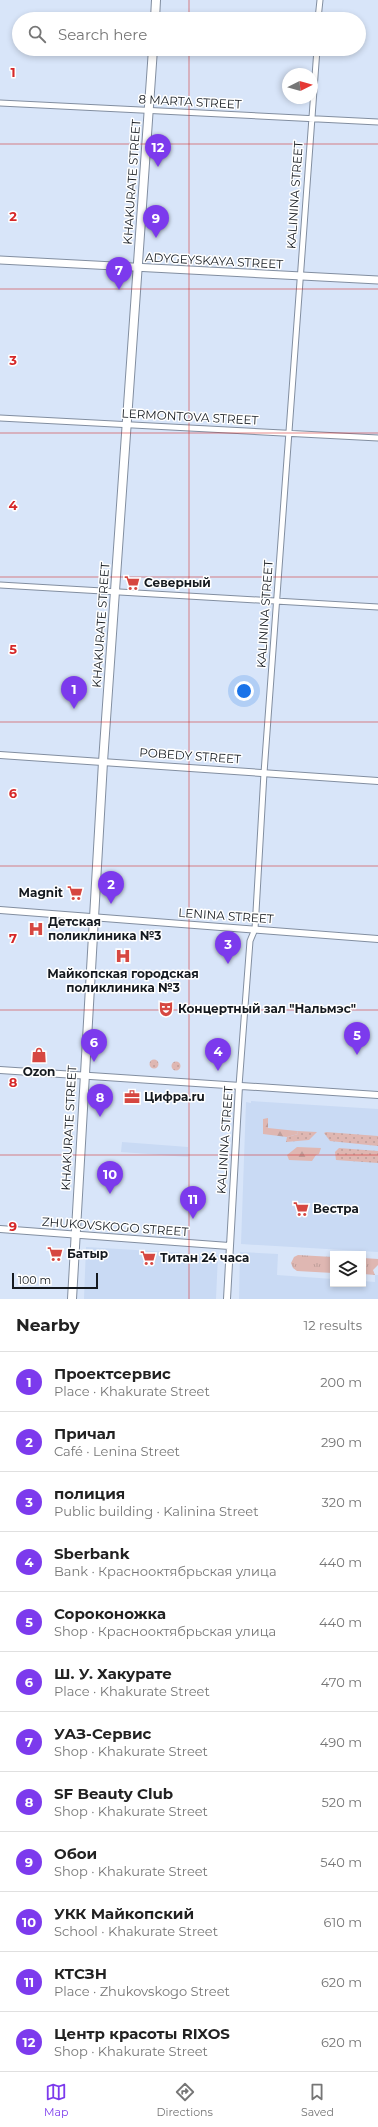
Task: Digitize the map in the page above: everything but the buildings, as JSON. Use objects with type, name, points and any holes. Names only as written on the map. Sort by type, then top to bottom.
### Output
[{"type":"main road","points":[[155,12],[156,0]]},
{"type":"main road","name":"KHAKURATE STREET","points":[[72,1299],[103,762],[153,56]]},
{"type":"main road","name":"ADYGEYSKAYA STREET","points":[[0,260],[378,280]]},
{"type":"street","points":[[319,12],[320,0]]},
{"type":"street","name":"KALININA STREET","points":[[227,1299],[239,1086],[250,941],[255,929],[276,602],[316,56]]},
{"type":"street","name":"8 MARTA STREET","points":[[0,103],[149,109],[378,122]]},
{"type":"street","name":"LERMONTOVA STREET","points":[[0,418],[378,438]]},
{"type":"street","points":[[0,584],[276,602],[378,607]]},
{"type":"street","name":"POBEDY STREET","points":[[0,755],[378,781]]},
{"type":"street","name":"LENINA STREET","points":[[0,910],[378,939]]},
{"type":"street","points":[[0,1070],[378,1095]]},
{"type":"street","name":"ZHUKOVSKOGO STREET","points":[[0,1229],[229,1246]]},
{"type":"shaded area","points":[[251,1101],[378,1109],[378,1252],[241,1244],[246,1102],[251,1103]]},
{"type":"shaded area","points":[[122,1142],[188,1147],[188,1157],[121,1152]]},
{"type":"shaded area","points":[[86,1247],[218,1255],[216,1299],[84,1299]]},
{"type":"shaded area","points":[[240,1252],[278,1254],[277,1275],[330,1279],[330,1287],[366,1287],[366,1281],[375,1282],[375,1275],[378,1275],[378,1299],[239,1299]]},
{"type":"green space","points":[[154,1059],[159,1064],[154,1069],[149,1064]]},
{"type":"green space","points":[[174,1062],[178,1062],[180,1066],[178,1070],[174,1070],[172,1068],[172,1064]]},
{"type":"green space","points":[[268,1118],[268,1128],[297,1131],[298,1134],[287,1137],[263,1134],[263,1119]]},
{"type":"green space","points":[[297,1131],[317,1132],[309,1140],[286,1142],[287,1137],[298,1134]]},
{"type":"green space","points":[[324,1133],[378,1136],[378,1146],[330,1141]]},
{"type":"green space","points":[[297,1147],[321,1148],[319,1154],[316,1155],[312,1161],[289,1160],[287,1155]]},
{"type":"green space","points":[[339,1148],[378,1151],[378,1163],[336,1160],[335,1152]]},
{"type":"green space","points":[[298,1255],[330,1257],[330,1273],[297,1271],[293,1268],[291,1263],[294,1257]]},
{"type":"green space","points":[[366,1258],[378,1259],[378,1265],[373,1270],[375,1275],[366,1274]]},
{"type":"place","name":"Центр красоты RIXOS","points":[[158,167]]},
{"type":"place","name":"Обои","points":[[156,238]]},
{"type":"place","name":"УАЗ-Сервис","points":[[119,290]]},
{"type":"place","name":"Северный","points":[[132,583]]},
{"type":"place","name":"Проектсервис","points":[[74,709]]},
{"type":"place","name":"Magnit","points":[[75,893]]},
{"type":"place","name":"Причал","points":[[111,904]]},
{"type":"place","name":"Детская поликлиника №3","points":[[36,929]]},
{"type":"place","name":"Майкопская городская поликлиника №3","points":[[123,956]]},
{"type":"place","name":"полиция","points":[[228,964]]},
{"type":"place","name":"Концертный зал \"Нальмэс\"","points":[[166,1009]]},
{"type":"place","name":"Ozon","points":[[39,1055]]},
{"type":"place","name":"Сороконожка","points":[[357,1055]]},
{"type":"place","name":"Ш. У. Хакурате","points":[[94,1062]]},
{"type":"place","name":"Sberbank","points":[[218,1071]]},
{"type":"place","name":"Цифра.ru","points":[[132,1097]]},
{"type":"place","name":"SF Beauty Club","points":[[100,1117]]},
{"type":"place","name":"УКК Майкопский","points":[[110,1194]]},
{"type":"place","name":"Вестра","points":[[301,1209]]},
{"type":"place","name":"КТСЗН","points":[[193,1219]]},
{"type":"place","name":"Батыр","points":[[55,1254]]},
{"type":"place","name":"Титан 24 часа","points":[[148,1258]]}]
